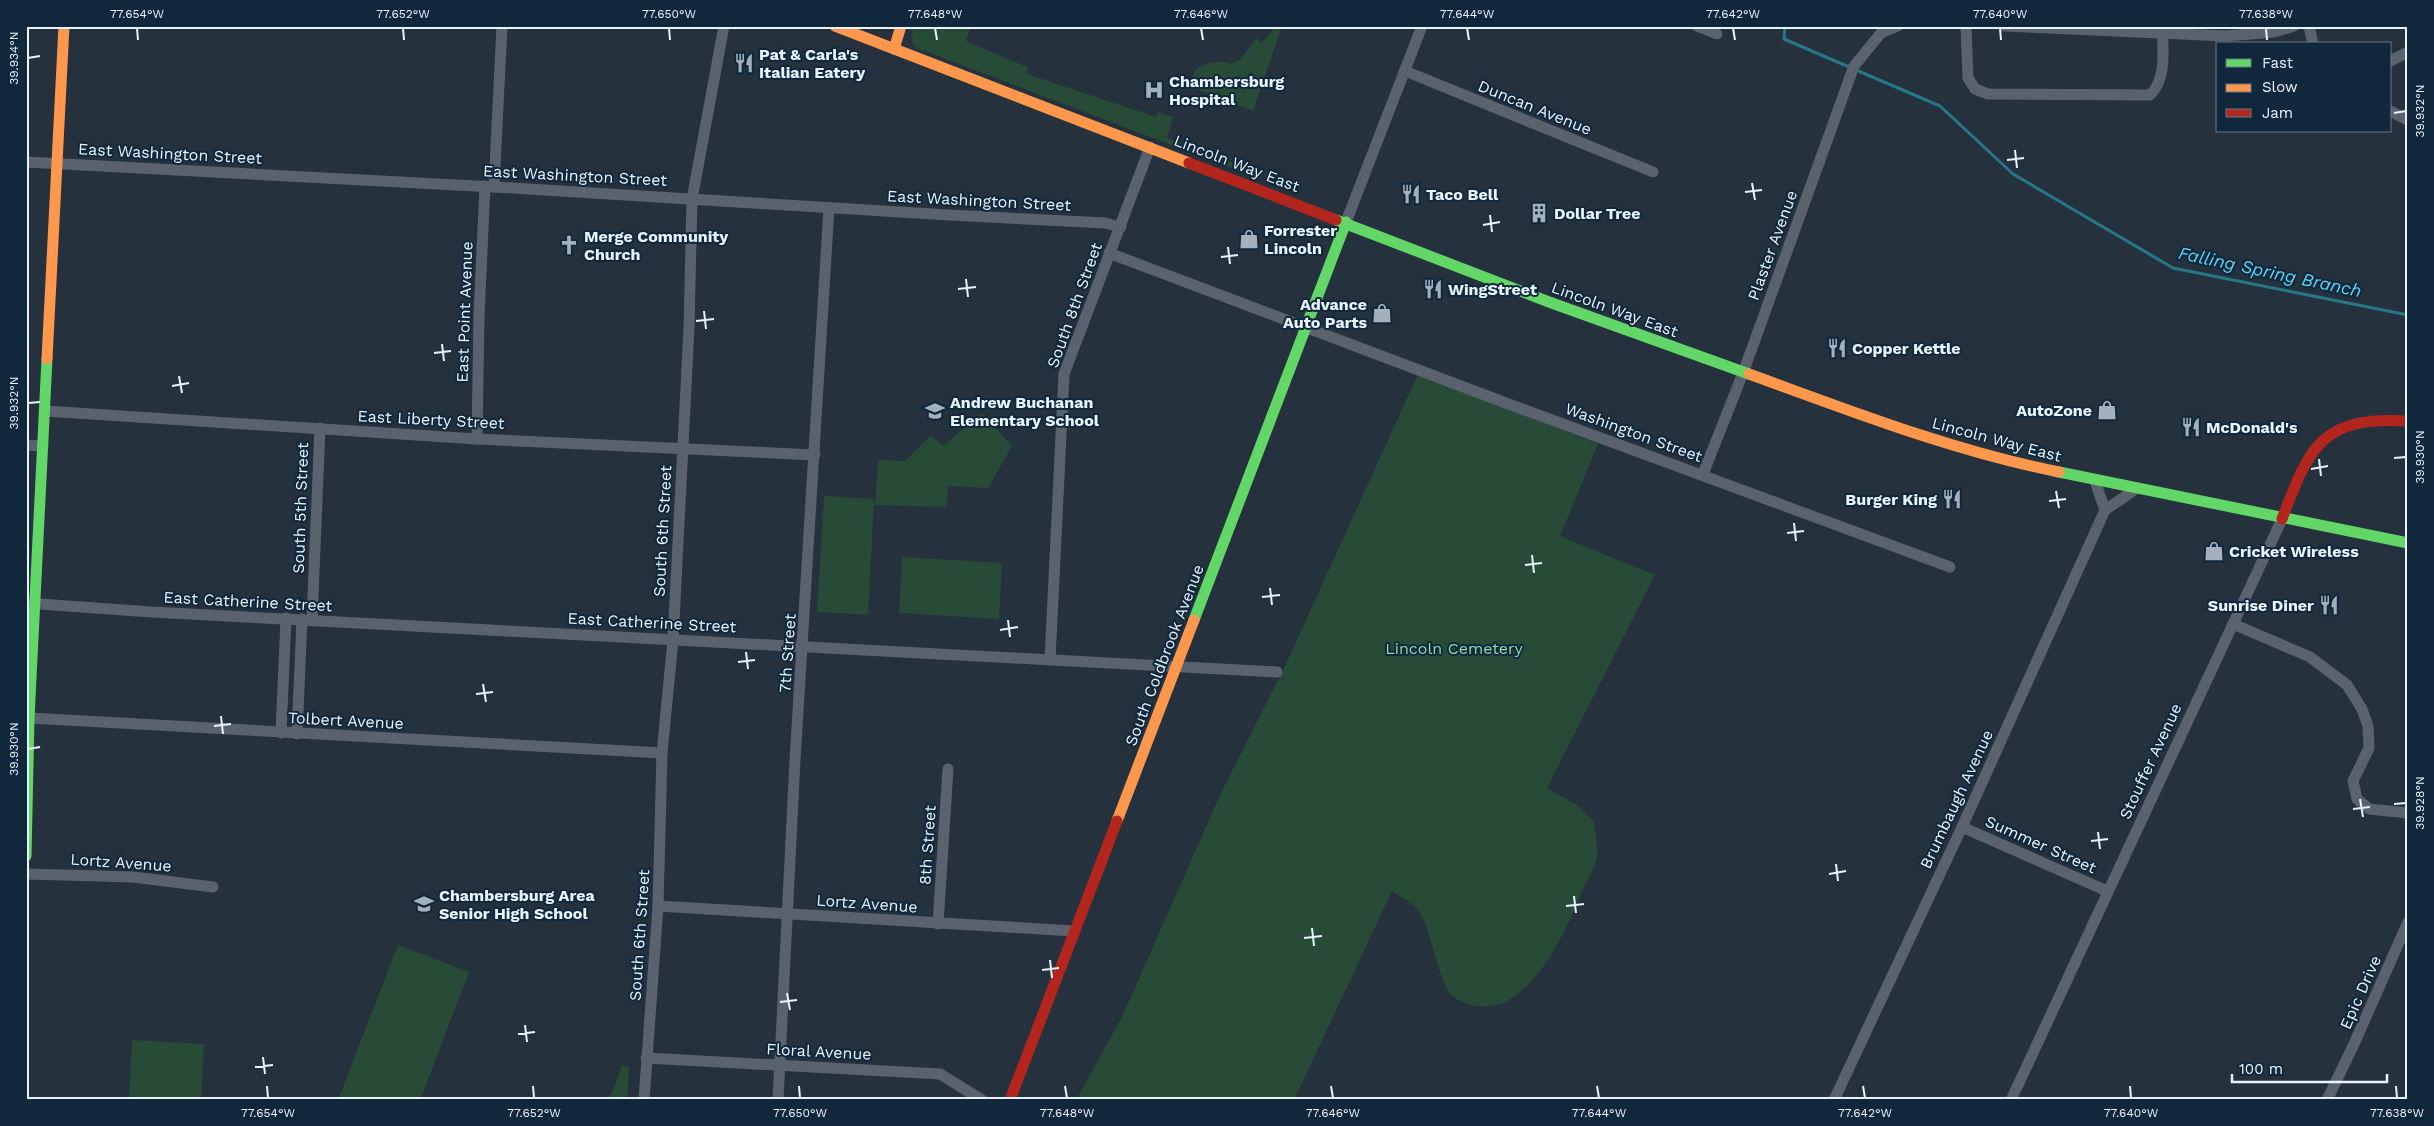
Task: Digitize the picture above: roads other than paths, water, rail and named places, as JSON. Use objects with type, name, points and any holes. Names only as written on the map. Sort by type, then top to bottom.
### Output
[{"type":"main road","points":[[26,856],[30,603],[43,446],[59,163],[64,26]]},
{"type":"main road","name":"Lincoln Way East","points":[[835,26],[1532,295],[1743,373],[1943,442],[2024,465],[2282,519],[2408,543]]},
{"type":"main road","points":[[894,49],[901,26]]},
{"type":"main road","name":"South Coldbrook Avenue","points":[[1010,1100],[1346,222]]},
{"type":"main road","points":[[2282,519],[2305,462],[2324,436],[2334,429],[2361,421],[2408,421]]},
{"type":"street","name":"East Point Avenue","points":[[477,439],[479,316],[502,26]]},
{"type":"street","name":"South 6th Street","points":[[644,1100],[658,906],[662,753],[672,640],[689,328],[692,199],[724,26]]},
{"type":"street","points":[[1346,222],[1422,26]]},
{"type":"street","points":[[1697,26],[1717,34]]},
{"type":"street","name":"Plaster Avenue","points":[[1703,474],[1743,373],[1854,66],[1881,33],[1898,26]]},
{"type":"street","points":[[1966,26],[1968,78],[1975,89],[1988,94],[2150,95],[2158,88],[2162,77],[2162,30]]},
{"type":"street","points":[[2004,26],[2162,30],[2241,36],[2274,32],[2294,26]]},
{"type":"street","points":[[2309,26],[2313,42]]},
{"type":"street","points":[[2392,60],[2408,52]]},
{"type":"street","name":"Duncan Avenue","points":[[1405,71],[1653,172]]},
{"type":"street","points":[[2392,112],[2408,120]]},
{"type":"street","name":"South 8th Street","points":[[1050,660],[1064,374],[1150,147]]},
{"type":"street","name":"East Washington Street","points":[[26,162],[490,186],[829,208],[1023,217],[1105,223],[1121,227]]},
{"type":"street","name":"7th Street","points":[[778,1100],[789,914],[795,760],[804,647],[829,208]]},
{"type":"street","name":"Washington Street","points":[[1109,253],[1950,567]]},
{"type":"street","name":"East Liberty Street","points":[[45,411],[477,439],[815,454]]},
{"type":"street","name":"South 5th Street","points":[[297,734],[320,428]]},
{"type":"street","points":[[26,445],[43,446]]},
{"type":"street","points":[[2095,480],[2105,510],[2136,489]]},
{"type":"street","name":"Brumbaugh Avenue","points":[[1834,1100],[1962,827],[2105,510]]},
{"type":"street","name":"Stouffer Avenue","points":[[2011,1100],[2282,519]]},
{"type":"street","name":"East Catherine Street","points":[[30,603],[151,612],[1277,672]]},
{"type":"street","points":[[281,733],[286,618]]},
{"type":"street","points":[[2233,624],[2310,657],[2347,685],[2362,709],[2368,726],[2369,748],[2353,781],[2357,799],[2369,809],[2408,813]]},
{"type":"street","name":"Tolbert Avenue","points":[[29,718],[662,753]]},
{"type":"street","name":"8th Street","points":[[938,924],[948,769]]},
{"type":"street","name":"Summer Street","points":[[1962,827],[2107,891]]},
{"type":"street","name":"Lortz Avenue","points":[[26,874],[133,877],[213,887]]},
{"type":"street","name":"Lortz Avenue","points":[[658,906],[1074,931]]},
{"type":"street","name":"Epic Drive","points":[[2326,1100],[2354,1044],[2408,922]]},
{"type":"street","name":"Floral Avenue","points":[[646,1058],[940,1074],[982,1100]]},
{"type":"waterway","name":"Falling Spring Branch","points":[[1785,26],[1784,39],[1940,106],[2013,174],[2173,268],[2408,315]]},
{"type":"place","name":"Pat & Carla's Italian Eatery","points":[[744,63]]},
{"type":"place","name":"Chambersburg Hospital","points":[[1154,90]]},
{"type":"place","name":"Taco Bell","points":[[1411,194]]},
{"type":"place","name":"Dollar Tree","points":[[1539,213]]},
{"type":"place","name":"Forrester Lincoln","points":[[1249,239]]},
{"type":"place","name":"Merge Community Church","points":[[569,245]]},
{"type":"place","name":"WingStreet","points":[[1433,289]]},
{"type":"place","name":"Advance Auto Parts","points":[[1382,313]]},
{"type":"place","name":"Copper Kettle","points":[[1837,348]]},
{"type":"place","name":"AutoZone","points":[[2107,410]]},
{"type":"place","name":"Andrew Buchanan Elementary School","points":[[935,411]]},
{"type":"place","name":"McDonald's","points":[[2191,427]]},
{"type":"place","name":"Burger King","points":[[1952,499]]},
{"type":"place","name":"Cricket Wireless","points":[[2214,551]]},
{"type":"place","name":"Sunrise Diner","points":[[2329,605]]},
{"type":"place","name":"Chambersburg Area Senior High School","points":[[424,904]]},
{"type":"park label","name":"Lincoln Cemetery","points":[[1454,648]]}]
